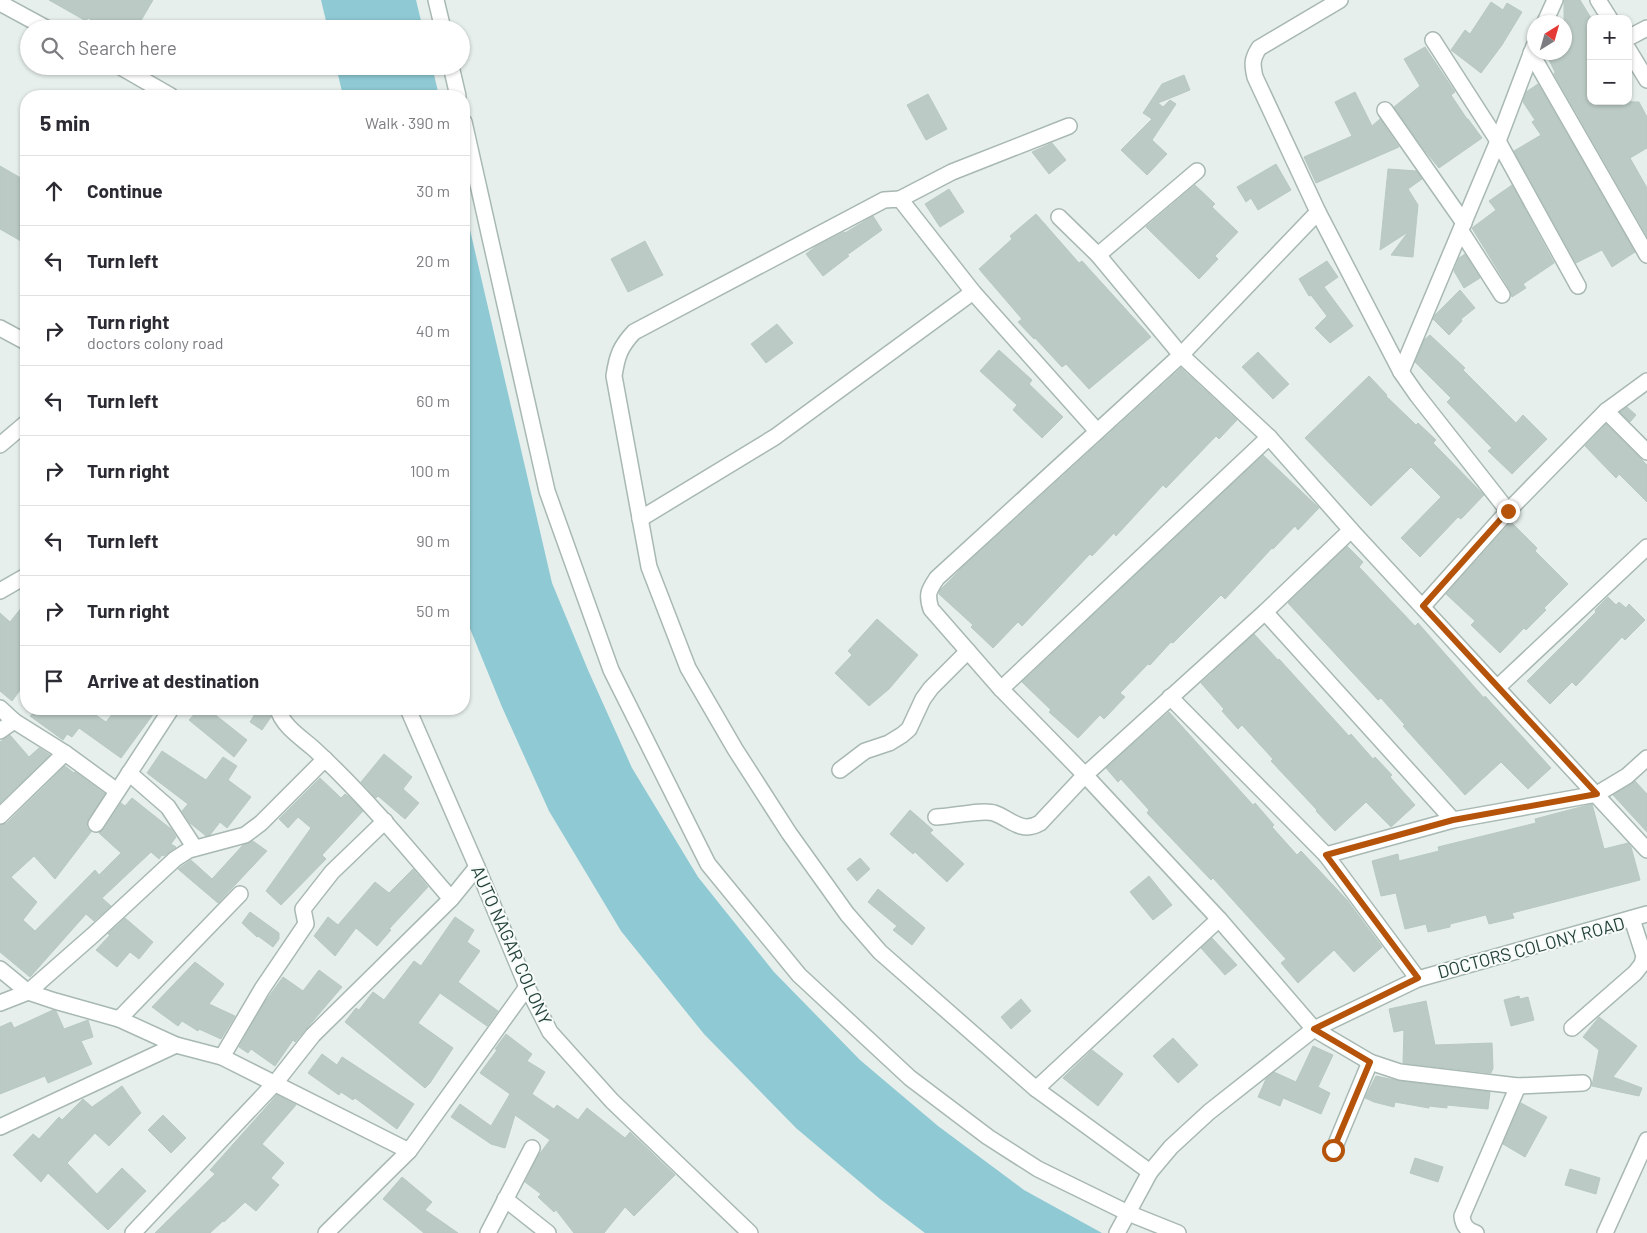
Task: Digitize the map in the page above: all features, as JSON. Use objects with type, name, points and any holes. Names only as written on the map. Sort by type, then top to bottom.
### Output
[{"type":"street","points":[[436,0],[441,20]]},
{"type":"street","points":[[1340,0],[1259,48],[1253,56],[1252,64],[1255,76],[1318,212],[1401,372],[1508,511]]},
{"type":"street","points":[[1548,15],[1555,0]]},
{"type":"street","points":[[1598,0],[1607,15]]},
{"type":"street","points":[[0,3],[31,20]]},
{"type":"street","points":[[1632,36],[1647,28]]},
{"type":"street","points":[[1433,40],[1498,141],[1578,286]]},
{"type":"street","points":[[1632,56],[1647,80]]},
{"type":"street","points":[[1401,372],[1463,227],[1529,60]]},
{"type":"street","points":[[1539,60],[1647,254]]},
{"type":"street","points":[[135,75],[161,90]]},
{"type":"street","points":[[453,75],[457,90]]},
{"type":"street","points":[[1385,110],[1463,227],[1502,295]]},
{"type":"street","points":[[1069,126],[952,172],[900,199],[884,200],[875,204],[634,332],[624,343],[616,357],[614,376],[649,567],[688,668],[735,749],[789,833],[846,914],[880,952],[1036,1090],[1150,1172]]},
{"type":"street","points":[[470,149],[547,492],[611,670],[708,864],[799,975],[910,1078],[988,1137],[1122,1224],[1178,1233]]},
{"type":"street","points":[[1098,255],[1197,171]]},
{"type":"street","points":[[900,199],[973,292],[1097,431]]},
{"type":"street","points":[[1318,212],[1181,355],[937,578],[927,598],[931,608],[1001,689],[1085,775],[1219,919],[1314,1029],[1370,1062],[1400,1072],[1518,1086],[1583,1083]]},
{"type":"street","points":[[1059,218],[1098,255],[1181,355],[1269,437],[1351,530],[1647,850]]},
{"type":"street","points":[[640,519],[775,437],[973,292]]},
{"type":"street","points":[[0,328],[20,339]]},
{"type":"street","points":[[1423,606],[1508,511],[1606,411],[1647,381]]},
{"type":"street","points":[[1606,411],[1647,452]]},
{"type":"street","points":[[0,446],[20,428]]},
{"type":"street","points":[[1001,689],[1269,437]]},
{"type":"street","points":[[936,818],[985,812],[994,813],[1006,821],[1022,827],[1033,827],[1040,823],[1085,775],[1265,612],[1351,530]]},
{"type":"street","points":[[1498,688],[1647,547]]},
{"type":"street","points":[[0,592],[20,582]]},
{"type":"street","points":[[1265,612],[1453,820]]},
{"type":"street","points":[[840,770],[865,751],[902,736],[909,729],[930,688],[968,651]]},
{"type":"street","points":[[1170,697],[1326,855],[1418,978]]},
{"type":"street","points":[[0,708],[14,721],[65,752],[118,791]]},
{"type":"street","points":[[96,824],[167,715]]},
{"type":"street","points":[[280,715],[282,720],[324,759],[385,821],[450,899]]},
{"type":"street","name":"AUTO NAGAR COLONY","points":[[411,715],[527,987],[550,1032],[612,1101],[750,1233]]},
{"type":"street","points":[[0,731],[14,721]]},
{"type":"street","points":[[0,816],[65,752]]},
{"type":"street","points":[[1326,855],[1453,820],[1597,794],[1627,776],[1647,758]]},
{"type":"street","points":[[0,1003],[28,992],[175,859],[189,850],[245,835],[261,823],[324,759]]},
{"type":"street","points":[[129,773],[168,807],[195,848]]},
{"type":"street","points":[[222,1057],[262,989],[306,924],[303,909],[332,872],[385,821]]},
{"type":"street","points":[[132,1233],[276,1082],[313,1035],[450,899],[477,867]]},
{"type":"street","points":[[119,1019],[240,894]]},
{"type":"street","name":"DOCTORS COLONY ROAD","points":[[1122,1224],[1150,1172],[1171,1147],[1209,1112],[1314,1029],[1418,978],[1647,914]]},
{"type":"street","points":[[1036,1090],[1219,919]]},
{"type":"street","points":[[1572,1028],[1635,973],[1642,964],[1644,956],[1632,919]]},
{"type":"street","points":[[0,969],[28,992],[119,1019],[176,1045],[222,1057],[276,1082],[409,1151]]},
{"type":"street","points":[[326,1233],[409,1151],[527,987]]},
{"type":"street","points":[[0,1127],[176,1045]]},
{"type":"street","points":[[1333,1150],[1370,1062]]},
{"type":"street","points":[[1476,1233],[1466,1227],[1462,1222],[1462,1216],[1518,1086]]},
{"type":"street","points":[[1605,1233],[1647,1140]]},
{"type":"street","points":[[488,1233],[532,1148]]},
{"type":"street","points":[[505,1199],[548,1233]]},
{"type":"water","points":[[321,0],[416,0],[421,20],[326,20]]},
{"type":"water","points":[[338,75],[434,75],[438,90],[342,90]]},
{"type":"water","points":[[470,230],[552,583],[632,768],[698,877],[774,972],[860,1060],[938,1126],[1024,1190],[1102,1233],[925,1233],[880,1199],[796,1128],[704,1034],[621,931],[549,811],[502,707],[470,629]]},
{"type":"building","points":[[49,0],[153,0],[141,20],[91,20],[88,18],[84,20]]},
{"type":"building","points":[[1564,0],[1580,0],[1589,15],[1587,15],[1587,105],[1632,105],[1632,102],[1639,102],[1647,117],[1647,148],[1630,158],[1647,188],[1647,236],[1554,74],[1555,72],[1549,60],[1572,60],[1572,15],[1564,15]]},
{"type":"building","points":[[1491,2],[1503,10],[1507,3],[1522,12],[1502,45],[1481,73],[1451,50],[1465,30],[1470,34]]},
{"type":"building","points":[[1425,47],[1455,92],[1451,95],[1482,138],[1439,168],[1394,107],[1420,86],[1404,59]]},
{"type":"building","points":[[1184,75],[1190,90],[1158,103],[1163,107],[1170,100],[1176,104],[1152,140],[1167,154],[1147,175],[1121,150],[1152,119],[1143,113],[1162,84]]},
{"type":"building","points":[[1538,84],[1635,252],[1612,267],[1602,250],[1576,263],[1514,151],[1541,135],[1532,122],[1535,120],[1523,102],[1526,92]]},
{"type":"building","points":[[1355,92],[1372,126],[1380,119],[1399,147],[1316,183],[1304,157],[1352,136],[1335,102]]},
{"type":"building","points":[[928,94],[947,129],[926,140],[907,105]]},
{"type":"building","points":[[1052,143],[1066,160],[1049,174],[1032,152]]},
{"type":"building","points":[[1276,164],[1291,190],[1258,210],[1251,198],[1246,202],[1237,187]]},
{"type":"building","points":[[0,166],[20,178],[20,241],[0,229]]},
{"type":"building","points":[[1388,169],[1417,171],[1422,179],[1408,189],[1418,205],[1413,257],[1391,255],[1408,232],[1380,250]]},
{"type":"building","points":[[1195,185],[1215,204],[1212,207],[1238,232],[1215,256],[1218,259],[1199,279],[1146,227]]},
{"type":"building","points":[[1512,185],[1554,263],[1523,284],[1526,288],[1512,297],[1510,290],[1472,228],[1496,210],[1489,201]]},
{"type":"building","points":[[949,189],[964,212],[940,227],[925,204]]},
{"type":"building","points":[[1036,214],[1079,263],[1082,261],[1151,337],[1089,389],[1066,364],[1062,367],[1018,322],[1022,319],[979,269],[1012,239],[1010,236]]},
{"type":"building","points":[[873,216],[882,230],[847,255],[849,256],[823,276],[806,254],[815,247],[845,233]]},
{"type":"building","points":[[645,241],[663,275],[628,292],[611,259]]},
{"type":"building","points":[[1465,254],[1480,278],[1464,288],[1454,271],[1459,258]]},
{"type":"building","points":[[1327,261],[1338,277],[1324,287],[1353,326],[1330,343],[1315,328],[1327,316],[1311,295],[1309,296],[1299,279]]},
{"type":"building","points":[[1460,290],[1475,308],[1461,319],[1462,321],[1449,335],[1433,319]]},
{"type":"building","points":[[777,324],[793,343],[766,363],[751,344]]},
{"type":"building","points":[[1430,335],[1465,368],[1463,370],[1516,423],[1523,415],[1547,439],[1512,474],[1488,451],[1492,448],[1447,402],[1451,398],[1415,362],[1424,340]]},
{"type":"building","points":[[999,350],[1032,380],[1029,384],[1063,417],[1042,438],[1013,410],[1017,405],[980,371]]},
{"type":"building","points":[[1258,352],[1289,384],[1273,399],[1242,367]]},
{"type":"building","points":[[1181,368],[1237,420],[1219,439],[1216,436],[1166,488],[1163,485],[1116,536],[1114,533],[1092,556],[1090,554],[1022,626],[1018,622],[993,648],[971,627],[973,625],[939,594],[940,590]]},
{"type":"building","points":[[1369,376],[1386,396],[1416,425],[1418,423],[1436,440],[1433,443],[1484,495],[1461,519],[1458,517],[1420,557],[1401,538],[1441,497],[1411,467],[1371,506],[1305,438]]},
{"type":"building","points":[[1627,407],[1636,415],[1630,422],[1620,412]]},
{"type":"building","points":[[1606,424],[1647,465],[1647,502],[1619,474],[1616,478],[1585,446]]},
{"type":"building","points":[[1263,455],[1319,508],[1298,530],[1295,526],[1272,548],[1225,599],[1221,595],[1173,643],[1171,642],[1120,693],[1125,697],[1104,719],[1100,715],[1078,738],[1049,712],[1051,710],[1022,682]]},
{"type":"building","points":[[1511,522],[1537,548],[1535,551],[1568,584],[1544,608],[1546,610],[1526,630],[1524,628],[1500,653],[1471,625],[1475,621],[1446,594]]},
{"type":"building","points":[[1347,546],[1363,562],[1359,567],[1415,626],[1418,623],[1484,698],[1485,696],[1551,768],[1528,789],[1501,762],[1465,795],[1403,726],[1405,725],[1381,698],[1378,700],[1288,603]]},
{"type":"building","points":[[1608,597],[1616,605],[1619,602],[1626,608],[1629,604],[1645,620],[1625,640],[1622,637],[1576,686],[1572,682],[1550,704],[1527,681],[1596,612],[1595,610]]},
{"type":"building","points":[[20,610],[20,690],[12,701],[0,691],[0,613],[10,622]]},
{"type":"building","points":[[877,619],[918,655],[889,689],[869,706],[835,673],[852,655],[848,651]]},
{"type":"building","points":[[1254,634],[1349,736],[1351,734],[1373,759],[1375,757],[1392,775],[1390,777],[1415,805],[1391,827],[1366,802],[1335,831],[1271,761],[1273,759],[1242,725],[1238,729],[1222,711],[1224,709],[1201,683]]},
{"type":"building","points":[[1169,712],[1253,805],[1255,803],[1274,825],[1272,827],[1297,855],[1301,851],[1347,900],[1382,947],[1354,972],[1334,950],[1298,983],[1281,963],[1286,959],[1213,878],[1211,880],[1147,813],[1149,810],[1121,779],[1118,782],[1106,768]]},
{"type":"building","points":[[96,715],[106,722],[111,715],[153,715],[121,758],[79,728],[72,737],[67,734],[63,740],[30,716]]},
{"type":"building","points":[[194,715],[216,715],[247,740],[234,757],[189,720]]},
{"type":"building","points":[[254,715],[270,715],[271,717],[262,730],[250,722]]},
{"type":"building","points":[[10,735],[29,757],[39,748],[50,755],[0,803],[0,742]]},
{"type":"building","points":[[162,751],[206,780],[223,757],[237,766],[228,780],[251,797],[227,828],[220,822],[210,835],[206,836],[190,823],[182,811],[188,804],[147,773]]},
{"type":"building","points":[[384,754],[412,777],[403,789],[419,803],[405,819],[378,796],[376,798],[361,782]]},
{"type":"building","points":[[65,766],[105,794],[88,819],[87,828],[91,832],[55,879],[34,856],[11,877],[37,902],[23,920],[35,931],[95,870],[99,875],[121,853],[99,833],[104,829],[121,803],[125,806],[132,798],[171,829],[176,837],[171,844],[176,847],[164,856],[162,855],[159,859],[151,852],[102,898],[111,906],[94,921],[86,914],[30,977],[0,952],[0,825],[7,823]]},
{"type":"building","points":[[320,778],[341,798],[345,794],[363,811],[322,855],[326,859],[281,905],[266,891],[311,828],[298,817],[288,828],[279,819]]},
{"type":"building","points":[[1635,781],[1647,794],[1647,832],[1613,795]]},
{"type":"building","points":[[1592,804],[1604,849],[1628,843],[1631,847],[1640,880],[1512,913],[1514,918],[1489,924],[1486,915],[1428,932],[1426,924],[1405,929],[1396,893],[1381,896],[1372,861],[1398,854],[1399,861],[1439,851],[1438,847],[1536,823],[1535,819]]},
{"type":"building","points":[[910,810],[933,830],[930,833],[964,864],[947,882],[915,852],[913,854],[890,834]]},
{"type":"building","points":[[253,841],[267,851],[218,903],[178,869],[191,860],[212,879],[243,845]]},
{"type":"building","points":[[860,858],[870,869],[857,881],[847,869]]},
{"type":"building","points":[[413,869],[428,887],[389,929],[391,930],[377,946],[356,928],[335,956],[314,936],[328,917],[338,925],[375,882],[389,893]]},
{"type":"building","points":[[1149,876],[1172,905],[1153,920],[1130,892]]},
{"type":"building","points":[[878,889],[925,928],[912,945],[893,930],[897,926],[868,902]]},
{"type":"building","points":[[250,912],[279,933],[279,939],[273,947],[257,937],[242,923]]},
{"type":"building","points":[[455,917],[474,930],[467,942],[480,951],[458,982],[498,1011],[487,1026],[440,993],[418,1023],[453,1048],[425,1088],[345,1022],[356,1008],[359,1010],[373,992],[384,1000],[414,961],[421,966]]},
{"type":"building","points":[[125,918],[153,942],[139,959],[130,952],[117,967],[96,950],[110,935],[108,934]]},
{"type":"building","points":[[1212,938],[1237,965],[1225,975],[1201,948]]},
{"type":"building","points":[[195,962],[224,984],[209,1004],[235,1016],[221,1039],[199,1029],[198,1031],[182,1021],[178,1026],[152,1007]]},
{"type":"building","points":[[319,970],[342,987],[295,1042],[293,1040],[275,1066],[251,1049],[248,1053],[239,1047],[264,1003],[283,977],[303,991]]},
{"type":"building","points":[[1519,996],[1520,999],[1528,997],[1534,1020],[1511,1026],[1504,1000]]},
{"type":"building","points":[[1021,999],[1031,1011],[1011,1029],[1001,1017]]},
{"type":"building","points":[[1426,1001],[1435,1045],[1492,1043],[1493,1068],[1491,1073],[1403,1063],[1404,1030],[1394,1032],[1389,1009]]},
{"type":"building","points":[[53,1010],[56,1011],[64,1029],[88,1020],[93,1037],[81,1041],[92,1064],[48,1083],[45,1076],[0,1094],[0,1027],[11,1022],[14,1028]]},
{"type":"building","points":[[1599,1017],[1637,1046],[1613,1077],[1642,1088],[1639,1096],[1592,1086],[1599,1050],[1583,1037]]},
{"type":"building","points":[[506,1034],[532,1054],[527,1061],[545,1072],[532,1094],[554,1109],[557,1105],[578,1120],[587,1108],[625,1138],[630,1132],[675,1175],[634,1216],[625,1207],[604,1233],[574,1233],[556,1210],[554,1212],[538,1197],[541,1194],[525,1182],[538,1156],[550,1140],[515,1115],[505,1148],[491,1144],[451,1117],[460,1104],[491,1126],[510,1094],[480,1073]]},
{"type":"building","points":[[1173,1038],[1198,1065],[1178,1083],[1153,1056]]},
{"type":"building","points":[[1313,1046],[1333,1055],[1318,1087],[1330,1093],[1321,1114],[1283,1098],[1280,1106],[1258,1097],[1266,1079],[1274,1072],[1296,1082]]},
{"type":"building","points":[[1092,1050],[1123,1074],[1098,1106],[1063,1078]]},
{"type":"building","points":[[322,1054],[337,1065],[342,1057],[414,1104],[397,1129],[355,1098],[353,1100],[341,1092],[339,1095],[308,1073]]},
{"type":"building","points":[[1376,1076],[1399,1081],[1490,1092],[1488,1109],[1447,1105],[1447,1108],[1429,1106],[1429,1108],[1395,1102],[1394,1107],[1374,1102],[1365,1098]]},
{"type":"building","points":[[122,1086],[141,1113],[109,1146],[95,1133],[67,1163],[97,1194],[122,1168],[146,1191],[108,1230],[48,1173],[41,1182],[13,1155],[33,1134],[39,1139],[59,1117],[62,1120],[83,1099],[92,1107]]},
{"type":"building","points":[[277,1095],[296,1105],[262,1144],[284,1163],[271,1178],[279,1185],[256,1211],[245,1202],[210,1233],[155,1233],[215,1174],[210,1170]]},
{"type":"building","points":[[1521,1103],[1547,1117],[1525,1157],[1503,1144]]},
{"type":"building","points":[[163,1115],[186,1138],[171,1153],[148,1130]]},
{"type":"building","points":[[1415,1158],[1443,1167],[1438,1182],[1410,1173]]},
{"type":"building","points":[[1570,1169],[1600,1178],[1596,1194],[1565,1185]]},
{"type":"building","points":[[402,1177],[432,1202],[425,1210],[458,1233],[424,1233],[383,1199]]},
{"type":"route","points":[[1333,1150],[1370,1062],[1314,1029],[1418,978],[1326,855],[1453,820],[1597,794],[1423,606],[1508,511]]}]
